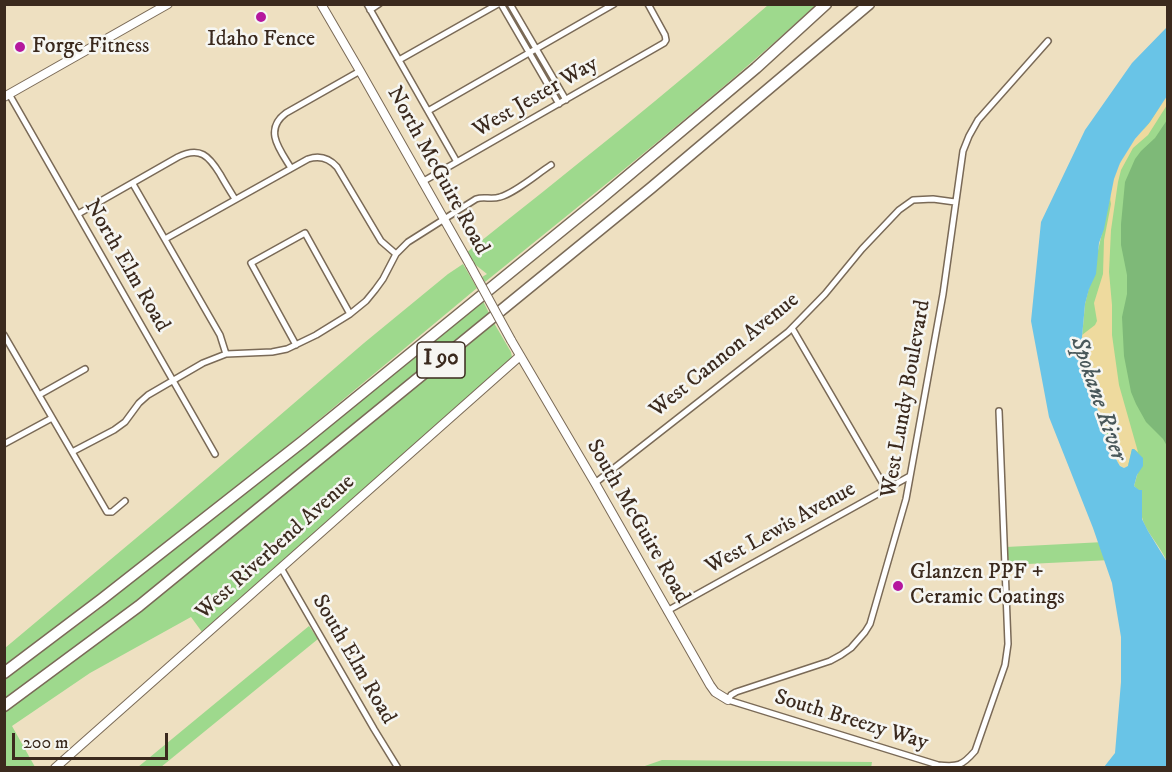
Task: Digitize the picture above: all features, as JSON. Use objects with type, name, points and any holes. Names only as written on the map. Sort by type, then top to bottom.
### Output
[{"type":"highway","name":"I 90","points":[[4,672],[102,599],[302,442],[756,68],[826,4]]},
{"type":"highway","name":"I 90","points":[[4,706],[157,592],[642,196],[869,4]]},
{"type":"main road","points":[[7,95],[168,4]]},
{"type":"street","name":"North McGuire Road","points":[[321,4],[520,356]]},
{"type":"street","points":[[380,4],[368,7],[457,162]]},
{"type":"street","points":[[399,60],[500,4],[559,104]]},
{"type":"street","points":[[510,4],[566,100]]},
{"type":"street","points":[[428,111],[614,4]]},
{"type":"street","name":"West Jester Way","points":[[422,182],[664,43],[666,40],[663,31],[648,4]]},
{"type":"street","name":"West Lundy Boulevard","points":[[728,700],[738,692],[836,658],[860,639],[868,627],[906,499],[943,294],[963,151],[978,120],[1047,40]]},
{"type":"street","points":[[291,168],[275,139],[275,128],[279,119],[286,112],[360,71]]},
{"type":"street","name":"North Elm Road","points":[[7,95],[215,454]]},
{"type":"street","points":[[78,214],[191,152],[203,154],[212,161],[235,199]]},
{"type":"street","points":[[165,239],[291,168],[314,157],[324,157],[334,163],[381,241],[396,254]]},
{"type":"street","points":[[72,453],[114,430],[125,422],[148,395],[203,363],[226,354],[287,349],[350,314],[375,290],[396,254],[408,242],[480,198],[497,198],[508,194],[550,165]]},
{"type":"street","points":[[133,184],[220,335],[226,354]]},
{"type":"street","name":"West Cannon Avenue","points":[[595,483],[792,328],[899,210],[913,200],[933,199],[955,202]]},
{"type":"street","points":[[296,345],[251,263],[306,233],[350,314]]},
{"type":"street","points":[[792,328],[886,489]]},
{"type":"street","points":[[4,335],[107,512],[112,512],[125,501]]},
{"type":"street","name":"South McGuire Road","points":[[520,356],[710,685],[715,692],[728,700]]},
{"type":"street","name":"West Riverbend Avenue","points":[[55,768],[520,356]]},
{"type":"street","points":[[39,395],[85,369]]},
{"type":"street","name":"South Breezy Way","points":[[728,700],[938,765],[953,766],[966,761],[975,751],[979,740],[1005,665],[1008,644],[999,411]]},
{"type":"street","points":[[4,444],[52,418]]},
{"type":"street","name":"West Lewis Avenue","points":[[667,611],[910,476]]},
{"type":"street","name":"South Elm Road","points":[[281,568],[398,768]]},
{"type":"green space","points":[[768,5],[816,5],[694,111],[485,282],[482,277],[487,274],[472,262],[466,253],[581,162]]},
{"type":"green space","points":[[1167,96],[1167,562],[1143,521],[1140,494],[1134,486],[1138,472],[1117,461],[1106,436],[1090,390],[1081,348],[1085,304],[1114,179],[1120,163]]},
{"type":"green space","points":[[1167,120],[1167,446],[1146,422],[1131,392],[1124,356],[1122,317],[1127,294],[1127,275],[1121,245],[1121,224],[1125,182],[1135,159],[1155,138]]},
{"type":"green space","points":[[463,264],[477,288],[279,453],[5,667],[5,648],[364,343]]},
{"type":"green space","points":[[482,299],[489,313],[441,354],[108,624],[5,701],[4,680],[97,611]]},
{"type":"green space","points":[[494,323],[511,352],[511,360],[202,632],[191,617],[90,673],[12,726],[35,767],[5,767],[4,713],[133,618]]},
{"type":"green space","points":[[1104,542],[1111,560],[1007,565],[1006,547]]},
{"type":"green space","points":[[309,626],[318,639],[161,767],[138,767]]},
{"type":"green space","points":[[662,760],[872,762],[871,768],[642,767]]},
{"type":"sand","points":[[1167,96],[1167,105],[1148,135],[1133,148],[1121,170],[1111,230],[1109,272],[1112,335],[1119,385],[1138,452],[1132,449],[1128,466],[1124,468],[1118,462],[1111,436],[1102,425],[1089,386],[1084,369],[1082,335],[1097,321],[1094,303],[1103,274],[1104,240],[1111,204],[1111,188],[1117,170],[1126,152]]},
{"type":"water","points":[[1167,27],[1167,96],[1150,122],[1135,139],[1120,163],[1114,179],[1099,243],[1096,274],[1085,304],[1081,348],[1082,361],[1106,436],[1117,461],[1124,468],[1128,466],[1132,449],[1143,458],[1143,466],[1134,486],[1142,490],[1142,519],[1167,562],[1167,768],[1104,767],[1115,753],[1121,682],[1121,637],[1112,583],[1049,417],[1031,321],[1041,222],[1085,130],[1132,63]]},
{"type":"place","name":"Idaho Fence","points":[[261,17]]},
{"type":"place","name":"Forge Fitness","points":[[20,47]]},
{"type":"place","name":"Glanzen PPF + Ceramic Coatings","points":[[898,586]]},
{"type":"water label","name":"Spokane River","points":[[1097,399]]}]
